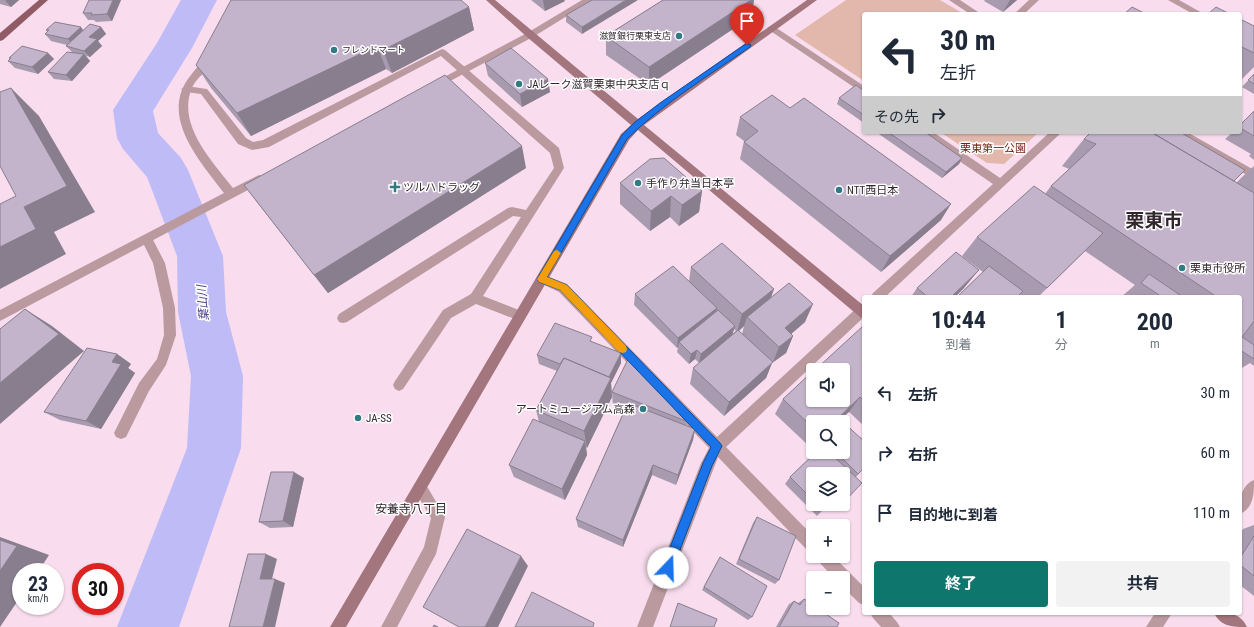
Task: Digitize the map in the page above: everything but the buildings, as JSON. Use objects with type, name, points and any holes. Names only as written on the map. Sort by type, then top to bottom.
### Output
[{"type":"main road","points":[[0,38],[44,0]]},
{"type":"street","points":[[490,0],[530,35],[862,310]]},
{"type":"street","points":[[428,90],[530,35],[589,0]]},
{"type":"street","points":[[338,627],[624,137],[663,104],[813,0]]},
{"type":"street","points":[[953,0],[974,12]]},
{"type":"street","points":[[1020,12],[1035,0]]},
{"type":"street","points":[[1172,0],[1196,12]]},
{"type":"street","points":[[772,28],[862,90]]},
{"type":"street","points":[[218,48],[186,89],[183,112],[192,140],[231,194]]},
{"type":"street","points":[[186,89],[204,91],[242,141],[252,146],[265,144],[442,52],[555,151],[559,168],[475,298],[447,314],[400,385]]},
{"type":"street","points":[[928,134],[1000,183]]},
{"type":"street","points":[[880,295],[1055,134]]},
{"type":"street","points":[[1182,134],[1254,175]]},
{"type":"street","points":[[0,316],[266,175]]},
{"type":"street","points":[[344,318],[512,211],[529,215]]},
{"type":"street","points":[[121,433],[144,387],[162,361],[170,335],[169,308],[152,236]]},
{"type":"street","points":[[542,279],[563,288],[806,539]]},
{"type":"street","points":[[475,298],[520,316]]},
{"type":"street","points":[[644,627],[708,463],[717,446],[862,312]]},
{"type":"street","points":[[1242,504],[1254,487]]},
{"type":"street","points":[[389,627],[431,549],[438,517],[420,488]]},
{"type":"street","points":[[830,563],[862,596]]},
{"type":"street","points":[[880,615],[892,627]]},
{"type":"street","points":[[1154,627],[1163,615]]},
{"type":"street","points":[[1224,615],[1239,627]]},
{"type":"green space","points":[[846,0],[940,0],[961,12],[862,12],[862,80],[795,35]]},
{"type":"green space","name":"栗東第一公園","points":[[943,134],[1037,134],[1004,164],[987,163]]},
{"type":"waterway","name":"葉山川","points":[[148,627],[214,448],[217,376],[202,312],[200,256],[166,170],[138,138],[133,110],[173,48],[199,0]]},
{"type":"slow traffic","points":[[557,253],[542,279],[563,288],[623,349]]},
{"type":"place","name":"滋賀銀行栗東支店","points":[[679,36]]},
{"type":"place","name":"フレンドマート","points":[[334,50]]},
{"type":"place","name":"JAレーク滋賀栗東中央支店ｑ","points":[[519,84]]},
{"type":"place","name":"手作り弁当日本亭","points":[[638,183]]},
{"type":"place","name":"ツルハドラッグ","points":[[395,187]]},
{"type":"place","name":"NTT西日本","points":[[839,190]]},
{"type":"place","name":"栗東市役所","points":[[1182,268]]},
{"type":"place","name":"アートミュージアム高森","points":[[643,409]]},
{"type":"place","name":"JA-SS","points":[[358,418]]},
{"type":"district","name":"栗東市","points":[[1154,220]]},
{"type":"district","name":"安養寺八丁目","points":[[411,509]]},
{"type":"route","points":[[668,568],[708,463],[717,446],[563,288],[542,279],[624,137],[663,104],[747,45]]}]
